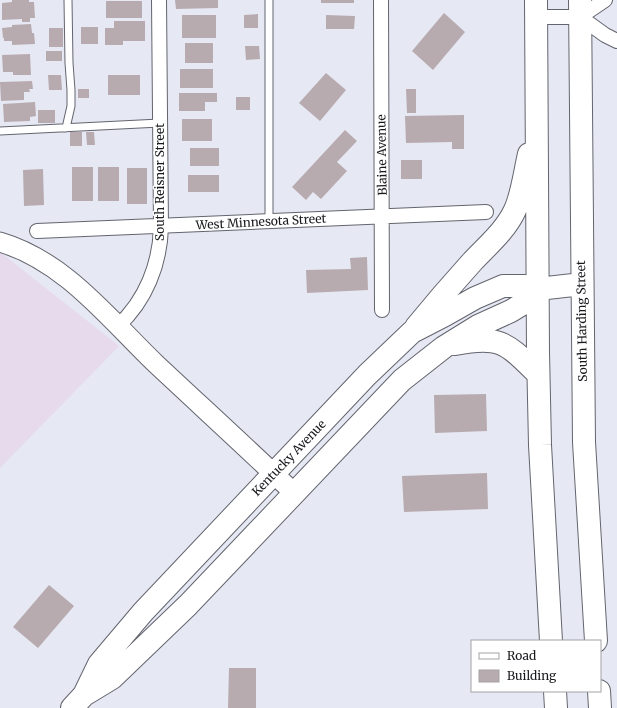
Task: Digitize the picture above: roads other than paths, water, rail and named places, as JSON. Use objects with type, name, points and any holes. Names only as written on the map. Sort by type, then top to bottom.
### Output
[{"type":"main road","name":"South Harding Street","points":[[580,8],[584,442],[596,640]]},
{"type":"main road","points":[[536,9],[538,374],[542,496],[551,640]]},
{"type":"main road","points":[[412,332],[440,297],[496,237],[515,211],[537,120]]},
{"type":"main road","name":"Kentucky Avenue","points":[[78,702],[99,664],[143,612],[367,375],[412,332],[445,316],[475,298],[503,286],[528,286],[538,289],[582,284]]},
{"type":"main road","name":"Kentucky Avenue","points":[[78,702],[112,678],[184,610],[387,394],[419,366],[444,347],[478,326],[511,311],[524,303],[538,289]]},
{"type":"main road","points":[[444,347],[482,341],[502,343],[512,349],[538,374]]},
{"type":"main road","points":[[555,692],[556,708]]},
{"type":"main road","points":[[599,692],[600,708]]},
{"type":"street","name":"South Reisner Street","points":[[118,326],[136,305],[151,278],[157,258],[161,227],[159,0]]},
{"type":"street","name":"Blaine Avenue","points":[[381,0],[382,310]]},
{"type":"street","points":[[536,9],[580,8],[605,0]]},
{"type":"street","points":[[580,8],[605,35],[617,40]]},
{"type":"street","name":"West Minnesota Street","points":[[37,231],[161,227],[486,212]]},
{"type":"street","points":[[0,242],[25,252],[51,266],[71,282],[294,493]]},
{"type":"lane","points":[[66,128],[71,106],[68,0]]},
{"type":"lane","points":[[269,0],[269,221]]},
{"type":"lane","points":[[0,131],[160,123]]}]
